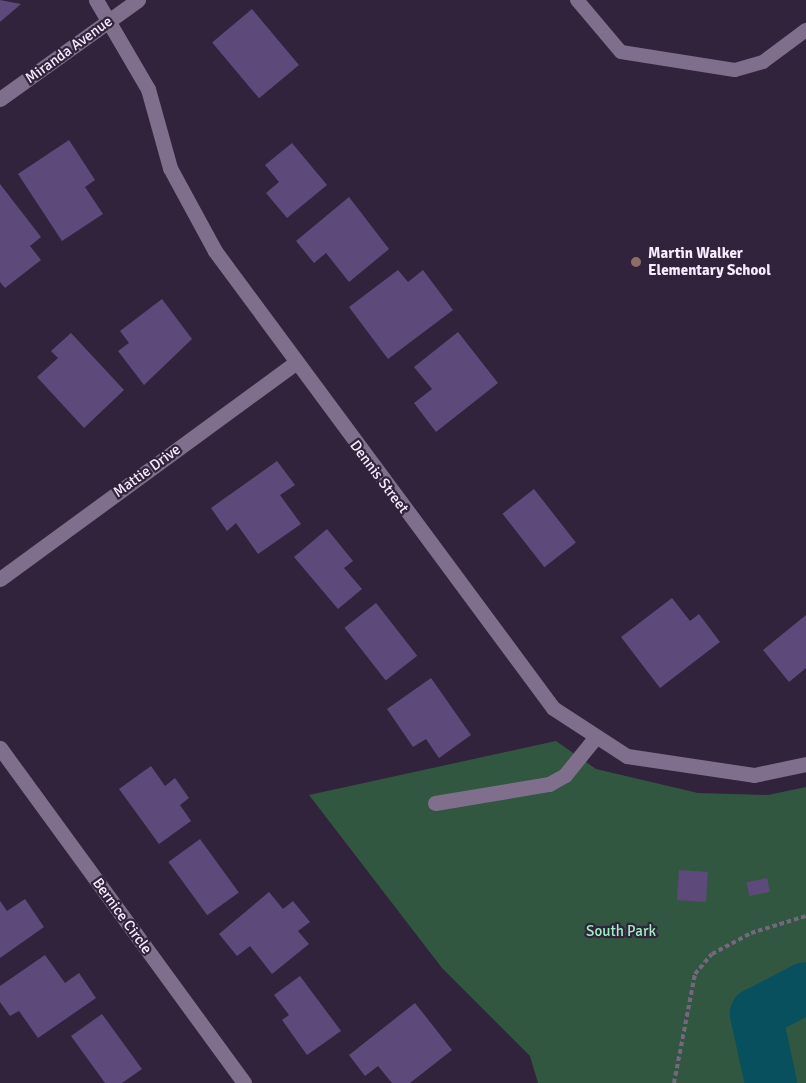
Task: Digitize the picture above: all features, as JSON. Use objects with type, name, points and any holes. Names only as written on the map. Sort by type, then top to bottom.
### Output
[{"type":"street","name":"Dennis Street","points":[[96,0],[110,20],[148,89],[170,168],[215,251],[295,363],[553,708],[594,739],[627,756],[681,767],[754,775],[806,764]]},
{"type":"street","name":"Miranda Avenue","points":[[0,99],[138,0]]},
{"type":"street","name":"Mattie Drive","points":[[0,579],[295,363]]},
{"type":"street","points":[[435,803],[549,784],[565,775],[594,739]]},
{"type":"street","name":"Bernice Circle","points":[[0,748],[244,1083]]},
{"type":"lane","points":[[577,0],[621,52],[735,70],[763,62],[806,30]]},
{"type":"path","points":[[674,1083],[695,974],[712,954],[751,933],[806,916]]},
{"type":"green space","name":"South Park","points":[[556,741],[596,769],[698,793],[768,795],[806,787],[806,1083],[538,1083],[530,1056],[442,968],[309,795]]},
{"type":"building","points":[[0,0],[21,4],[0,22]]},
{"type":"building","points":[[252,9],[299,65],[259,98],[212,42]]},
{"type":"building","points":[[69,140],[95,180],[85,187],[103,214],[62,241],[18,174]]},
{"type":"building","points":[[292,143],[327,185],[287,218],[266,193],[279,182],[265,165]]},
{"type":"building","points":[[0,184],[41,237],[30,246],[41,260],[5,288],[0,282]]},
{"type":"building","points":[[349,197],[389,249],[349,282],[326,253],[314,263],[296,241]]},
{"type":"building","points":[[398,270],[408,282],[423,270],[453,310],[388,359],[349,307]]},
{"type":"building","points":[[162,299],[192,339],[144,385],[118,351],[129,343],[120,331]]},
{"type":"building","points":[[458,332],[498,383],[436,432],[414,403],[432,389],[414,367]]},
{"type":"building","points":[[71,333],[124,390],[84,428],[37,377],[58,358],[51,351]]},
{"type":"building","points":[[277,461],[295,485],[280,495],[301,524],[258,554],[236,523],[227,531],[211,508]]},
{"type":"building","points":[[534,489],[576,543],[544,567],[502,514]]},
{"type":"building","points":[[327,529],[353,561],[344,568],[362,589],[338,609],[294,557]]},
{"type":"building","points":[[672,598],[690,621],[699,614],[720,642],[660,688],[621,637]]},
{"type":"building","points":[[376,603],[417,656],[386,680],[344,628]]},
{"type":"building","points":[[806,615],[806,668],[789,682],[763,650]]},
{"type":"building","points":[[431,678],[471,735],[439,758],[426,739],[413,747],[387,709]]},
{"type":"building","points":[[151,766],[165,786],[175,778],[189,798],[180,805],[191,821],[159,844],[119,789]]},
{"type":"building","points":[[200,839],[239,892],[207,915],[168,862]]},
{"type":"building","points":[[679,870],[708,872],[706,902],[677,900]]},
{"type":"building","points":[[767,878],[770,892],[749,896],[746,882]]},
{"type":"building","points":[[269,892],[283,909],[293,901],[310,922],[298,931],[309,944],[272,974],[250,946],[237,956],[219,934]]},
{"type":"building","points":[[25,899],[44,927],[0,958],[0,901],[7,911]]},
{"type":"building","points":[[45,955],[65,983],[79,973],[96,998],[38,1038],[19,1011],[10,1016],[0,1002],[0,986]]},
{"type":"building","points":[[300,976],[341,1031],[307,1055],[282,1020],[289,1015],[274,995]]},
{"type":"building","points":[[415,1003],[452,1050],[410,1083],[392,1083],[378,1066],[365,1076],[349,1055]]},
{"type":"building","points":[[102,1014],[142,1069],[122,1083],[105,1083],[71,1036]]},
{"type":"waterway","points":[[771,1083],[756,1014],[806,988]]},
{"type":"place","name":"Martin Walker Elementary School","points":[[636,262]]}]
